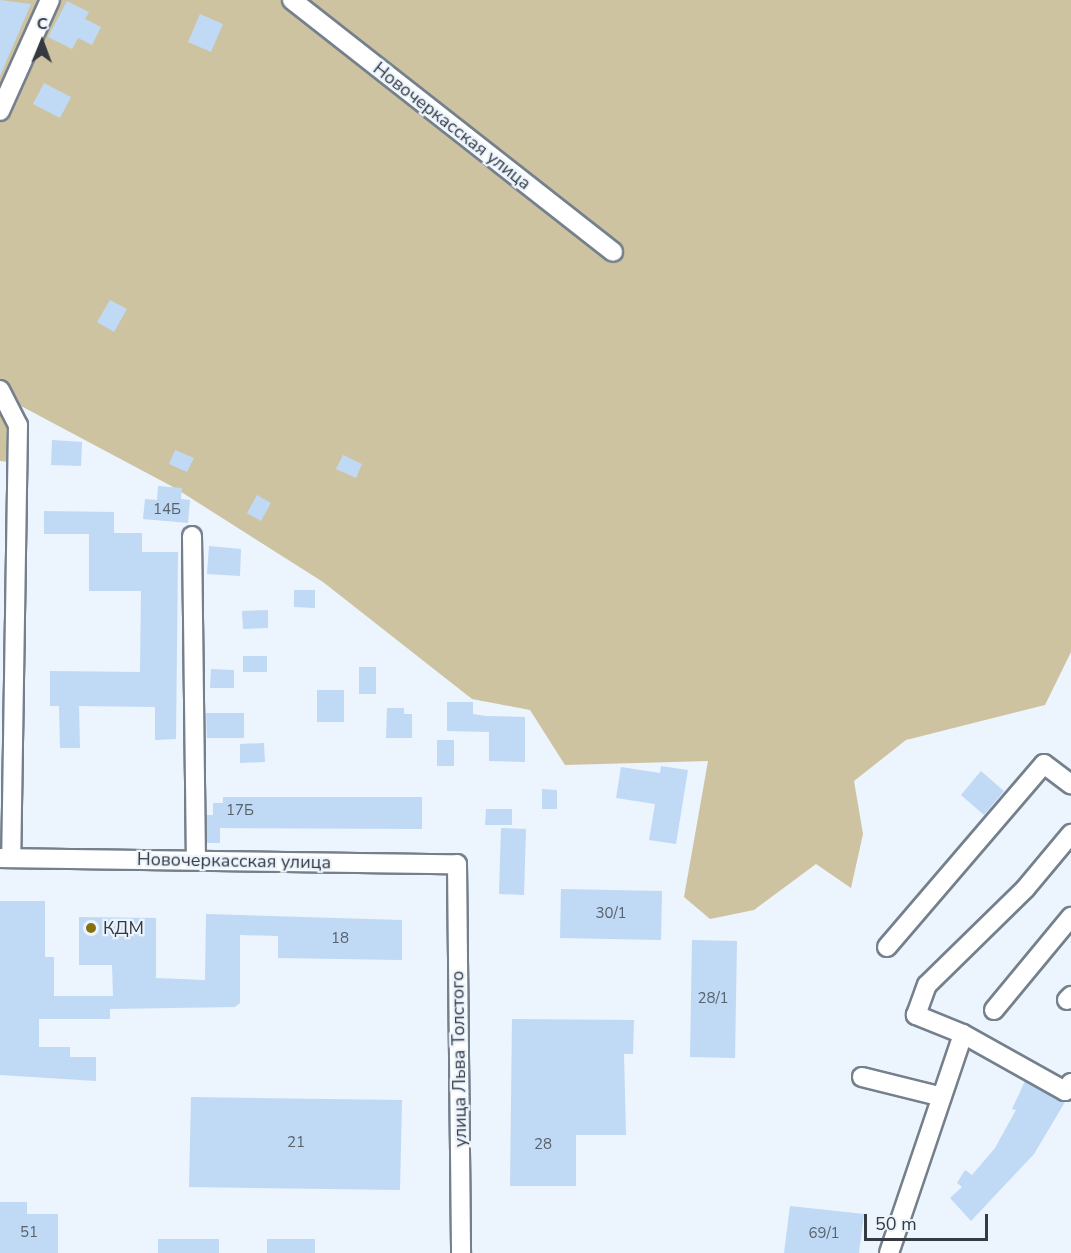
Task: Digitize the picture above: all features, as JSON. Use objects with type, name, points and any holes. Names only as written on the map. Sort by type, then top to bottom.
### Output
[{"type":"street","points":[[0,111],[50,0]]},
{"type":"street","name":"Новочеркасская улица","points":[[291,0],[613,252]]},
{"type":"street","name":"Новочеркасская улица","points":[[0,390],[18,425],[5,858],[458,864]]},
{"type":"street","points":[[192,536],[196,860]]},
{"type":"street","points":[[887,947],[1044,765],[1071,784]]},
{"type":"street","points":[[1071,834],[1025,889],[927,985],[916,1015],[963,1034],[1065,1091],[1071,1083]]},
{"type":"street","name":"улица Льва Толстого","points":[[458,864],[461,1253]]},
{"type":"street","points":[[994,1010],[1071,917]]},
{"type":"street","points":[[889,1253],[963,1034]]},
{"type":"street","points":[[862,1077],[942,1097]]},
{"type":"shaded area","points":[[0,0],[1071,0],[1071,652],[1045,705],[906,740],[854,781],[863,834],[851,888],[816,864],[754,910],[710,919],[684,897],[708,761],[565,765],[530,710],[472,699],[323,582],[175,488],[6,398],[10,462],[0,461]]},
{"type":"building","points":[[0,0],[31,4],[0,76]]},
{"type":"building","points":[[67,1],[89,12],[85,19],[101,27],[92,45],[78,38],[72,49],[48,37]]},
{"type":"building","points":[[200,14],[223,24],[211,52],[188,42]]},
{"type":"building","points":[[44,83],[71,97],[60,118],[33,104]]},
{"type":"building","points":[[110,300],[127,309],[114,332],[97,322]]},
{"type":"building","points":[[52,440],[82,442],[81,466],[51,465]]},
{"type":"building","points":[[175,450],[194,458],[187,472],[169,464]]},
{"type":"building","points":[[343,455],[362,464],[356,478],[336,469]]},
{"type":"building","points":[[158,486],[182,488],[181,499],[190,500],[188,523],[143,519],[145,499],[157,500]]},
{"type":"building","points":[[257,495],[271,503],[261,521],[247,513]]},
{"type":"building","points":[[44,511],[114,512],[114,533],[142,533],[142,552],[178,552],[176,739],[155,740],[155,707],[79,706],[80,748],[60,748],[59,706],[50,706],[50,671],[140,672],[141,591],[89,591],[89,534],[44,534]]},
{"type":"building","points":[[209,546],[241,549],[240,576],[207,574]]},
{"type":"building","points":[[294,590],[315,590],[315,608],[294,607]]},
{"type":"building","points":[[268,610],[268,628],[243,629],[242,611]]},
{"type":"building","points":[[243,656],[267,656],[267,672],[243,672]]},
{"type":"building","points":[[359,667],[376,667],[376,694],[359,694]]},
{"type":"building","points":[[211,669],[234,670],[234,688],[210,688]]},
{"type":"building","points":[[317,690],[344,690],[344,722],[317,722]]},
{"type":"building","points":[[447,702],[473,702],[473,714],[525,717],[525,762],[489,761],[489,732],[447,731]]},
{"type":"building","points":[[387,708],[404,708],[404,714],[412,714],[412,738],[386,738]]},
{"type":"building","points":[[206,713],[244,713],[244,738],[207,738]]},
{"type":"building","points":[[437,740],[454,740],[454,766],[437,766]]},
{"type":"building","points":[[264,743],[265,762],[240,763],[240,744]]},
{"type":"building","points":[[661,766],[688,770],[676,844],[649,840],[655,804],[616,798],[621,767],[660,773]]},
{"type":"building","points":[[981,771],[1004,791],[984,815],[961,795]]},
{"type":"building","points":[[542,789],[557,790],[557,809],[542,809]]},
{"type":"building","points":[[223,797],[422,797],[422,829],[220,828],[220,843],[207,843],[207,815],[213,815],[213,803],[223,803]]},
{"type":"building","points":[[486,809],[512,809],[512,825],[485,825]]},
{"type":"building","points":[[501,828],[526,829],[524,895],[499,894]]},
{"type":"building","points":[[561,889],[662,891],[661,940],[560,938]]},
{"type":"building","points":[[0,901],[45,901],[45,957],[54,957],[54,996],[113,996],[112,965],[79,965],[79,917],[156,918],[156,978],[205,980],[206,914],[402,920],[402,960],[278,958],[278,936],[240,935],[240,1003],[235,1007],[110,1009],[110,1019],[39,1019],[39,1047],[70,1047],[70,1057],[96,1057],[96,1081],[0,1075]]},
{"type":"building","points":[[692,940],[737,941],[735,1058],[690,1057]]},
{"type":"building","points":[[512,1019],[634,1020],[633,1054],[624,1054],[626,1135],[576,1135],[576,1186],[510,1186]]},
{"type":"building","points":[[1025,1081],[1065,1102],[1034,1154],[971,1221],[950,1198],[962,1187],[957,1183],[965,1170],[972,1175],[995,1148],[1016,1110],[1012,1109]]},
{"type":"building","points":[[191,1097],[402,1100],[400,1190],[189,1187]]},
{"type":"building","points":[[0,1202],[27,1202],[27,1214],[58,1214],[58,1253],[0,1253]]},
{"type":"building","points":[[790,1206],[864,1214],[859,1253],[784,1253]]},
{"type":"building","points":[[158,1239],[219,1239],[219,1253],[158,1253]]},
{"type":"building","points":[[267,1239],[315,1239],[315,1253],[267,1253]]},
{"type":"place","name":"КДМ","points":[[91,928]]}]
